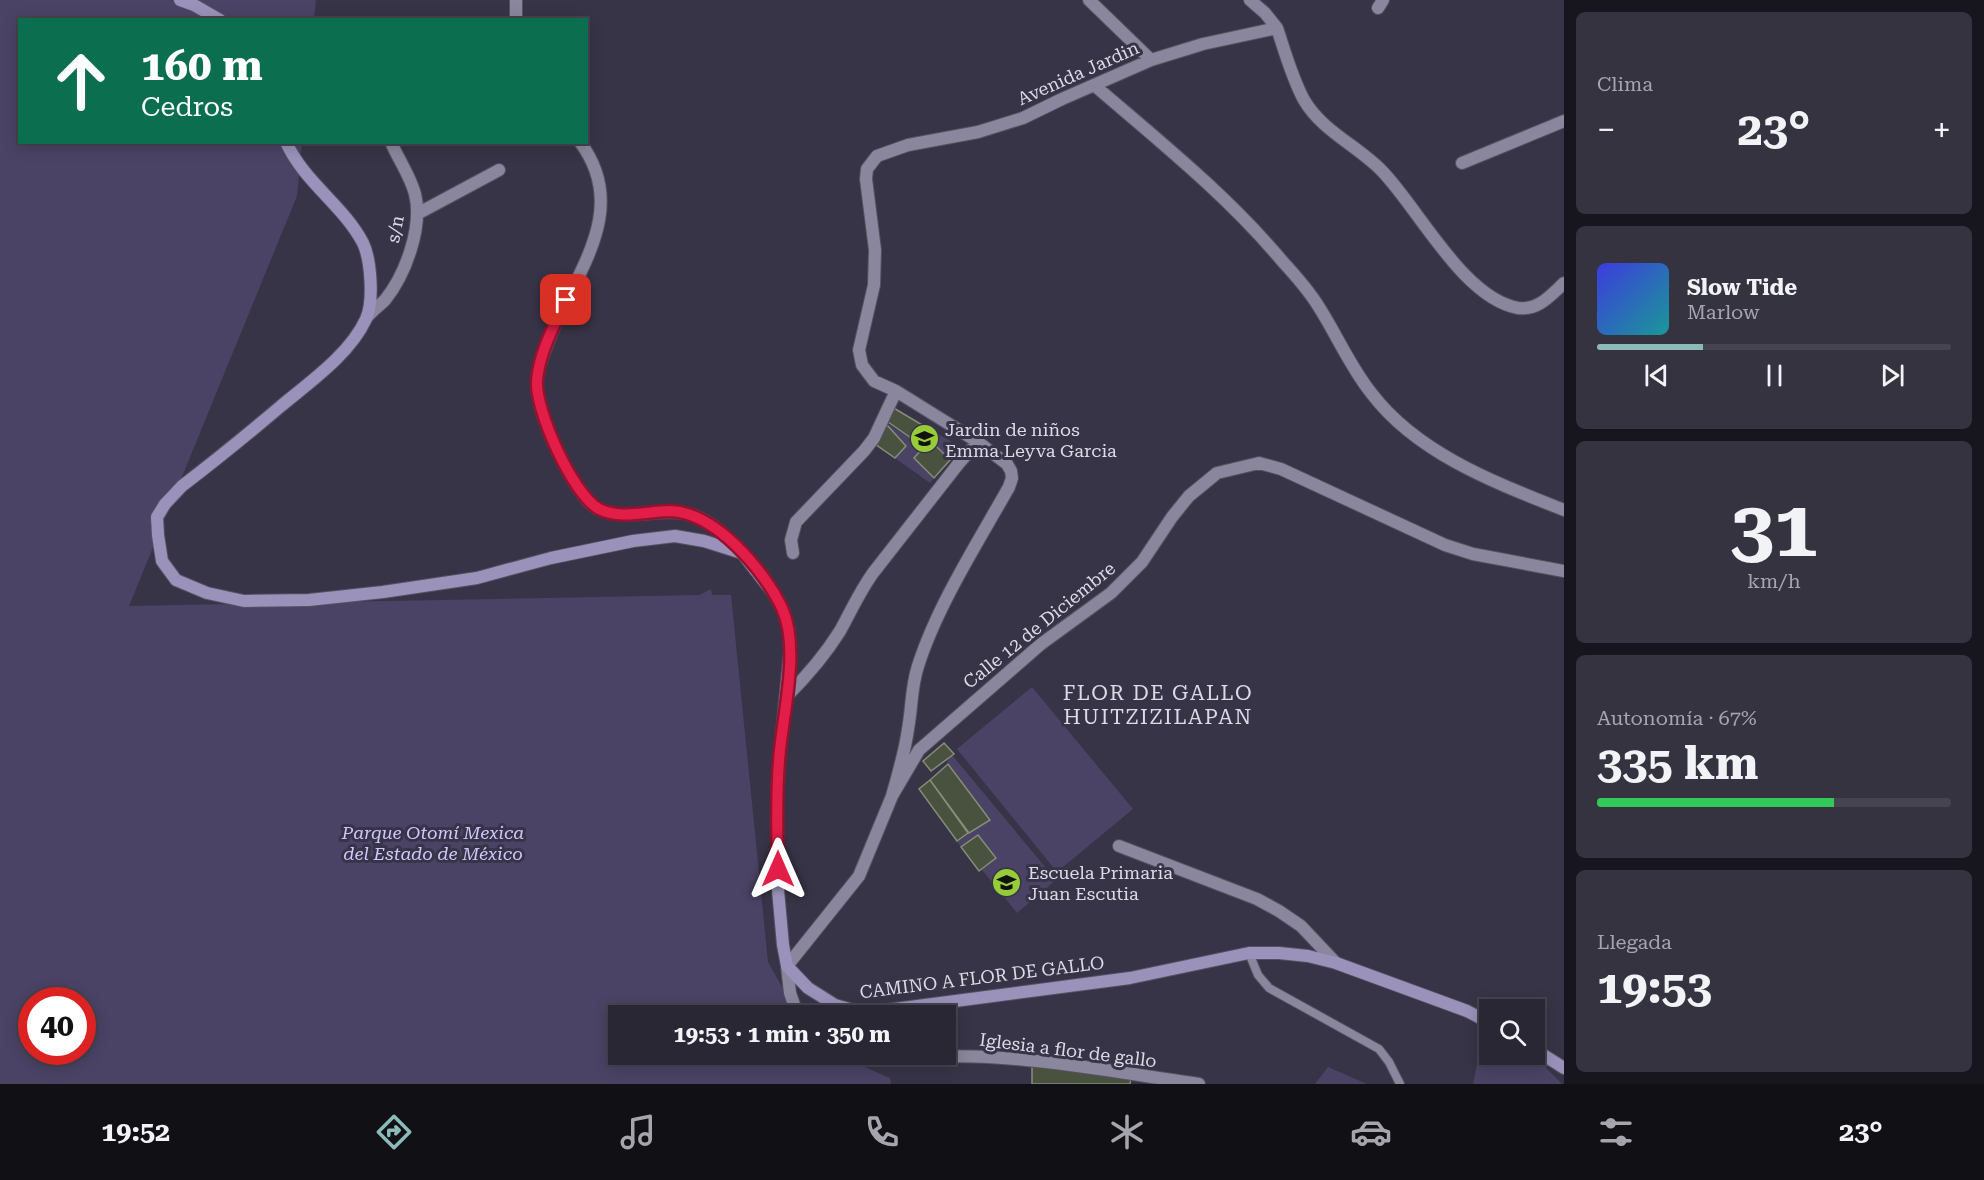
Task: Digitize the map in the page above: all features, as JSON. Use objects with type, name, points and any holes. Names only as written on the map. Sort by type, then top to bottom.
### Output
[{"type":"street","points":[[180,0],[217,18]]},
{"type":"street","points":[[516,0],[516,18]]},
{"type":"street","points":[[1089,0],[1151,60]]},
{"type":"street","points":[[1250,0],[1277,28],[1293,76],[1305,102],[1318,118],[1382,170],[1451,259],[1488,296],[1519,308],[1531,308],[1545,300],[1564,283]]},
{"type":"street","name":"Avenida Jardin","points":[[892,796],[909,728],[912,691],[926,645],[959,576],[1012,478],[1011,471],[1006,464],[978,442],[896,391],[874,381],[862,365],[859,350],[874,285],[875,250],[866,179],[867,169],[877,156],[908,145],[978,132],[1023,118],[1151,60],[1203,44],[1277,28]]},
{"type":"street","points":[[1094,85],[1203,179],[1283,261],[1316,303],[1371,393],[1390,415],[1415,437],[1451,459],[1521,493],[1564,510]]},
{"type":"street","points":[[1462,163],[1564,121]]},
{"type":"street","points":[[287,144],[295,160],[344,214],[363,244],[370,265],[368,316],[349,345],[323,371],[182,486],[165,504],[157,517],[158,535],[162,561],[176,580],[207,593],[244,601],[309,600],[477,578],[551,558],[621,543],[675,536],[704,541],[742,553]]},
{"type":"street","name":"s/n","points":[[368,316],[384,300],[403,267],[415,234],[417,213],[415,195],[392,144]]},
{"type":"street","points":[[582,144],[590,155],[599,177],[602,204],[598,228],[580,275],[566,300],[542,359],[537,384],[539,399],[546,423],[567,468],[589,502],[609,513],[622,515],[672,511],[692,515],[717,528],[763,577],[783,610],[789,630],[790,651],[779,762],[778,890],[783,945],[790,993],[794,1005]]},
{"type":"street","points":[[417,213],[499,170]]},
{"type":"street","points":[[793,553],[791,540],[796,522],[874,438],[896,391]]},
{"type":"street","points":[[786,697],[807,675],[835,638],[873,573],[978,442]]},
{"type":"street","name":"Calle 12 de Diciembre","points":[[787,966],[859,876],[892,796],[919,750],[1041,644],[1111,593],[1142,562],[1189,496],[1217,473],[1259,463],[1281,469],[1445,545],[1473,554],[1564,571]]},
{"type":"street","points":[[1119,846],[1257,899],[1272,907],[1301,926],[1336,963]]},
{"type":"street","name":"CAMINO A FLOR DE GALLO","points":[[787,966],[808,988],[835,1005],[853,1010],[887,1010],[1130,978],[1249,953],[1279,953],[1308,956],[1336,963],[1479,1017]]},
{"type":"street","points":[[1545,1056],[1564,1068]]},
{"type":"street","name":"Iglesia a flor de gallo","points":[[956,1057],[988,1057],[1047,1063],[1199,1084]]},
{"type":"lane","points":[[1249,953],[1258,975],[1269,988],[1379,1049],[1389,1062],[1400,1084]]},
{"type":"green space","name":"Parque Otomí Mexica del Estado de México","points":[[0,0],[316,0],[314,18],[18,18],[18,144],[302,144],[297,196],[129,606],[699,595],[711,589],[712,595],[731,595],[768,962],[792,1005],[608,1005],[608,1065],[860,1065],[890,1078],[891,1084],[0,1084]]},
{"type":"green space","points":[[886,423],[921,444],[929,429],[961,447],[950,460],[930,441],[914,458],[934,478],[930,483],[895,458],[905,447]]},
{"type":"green space","points":[[1032,687],[1133,809],[1057,872],[957,749]]},
{"type":"green space","points":[[952,755],[1056,880],[1017,913],[982,870],[996,859],[979,835],[961,847],[957,842],[989,819],[947,761]]},
{"type":"green space","points":[[1479,1055],[1479,1065],[1543,1065],[1562,1084],[1473,1084]]},
{"type":"green space","points":[[1328,1067],[1367,1084],[1315,1084]]},
{"type":"building","points":[[892,407],[929,429],[920,444],[888,422]]},
{"type":"building","points":[[887,425],[906,446],[895,458],[875,444]]},
{"type":"building","points":[[930,440],[950,460],[934,478],[914,458]]},
{"type":"building","points":[[944,743],[954,754],[931,771],[923,761]]},
{"type":"building","points":[[948,764],[990,820],[969,833],[930,780]]},
{"type":"building","points":[[930,780],[968,833],[957,841],[919,789]]},
{"type":"building","points":[[978,835],[996,858],[979,871],[961,847]]},
{"type":"building","points":[[1032,1064],[1131,1076],[1130,1084],[1032,1084]]},
{"type":"place","name":"Jardin de niños Emma Leyva Garcia","points":[[924,439]]},
{"type":"place","name":"Escuela Primaria Juan Escutia","points":[[1007,882]]},
{"type":"district","name":"FLOR DE GALLO HUITZIZILAPAN","points":[[1158,705]]},
{"type":"route","points":[[566,300],[542,359],[537,384],[546,423],[577,486],[589,502],[609,513],[622,515],[672,511],[705,520],[727,537],[752,564],[763,577],[783,610],[789,630],[790,651],[779,762],[778,869]]}]
